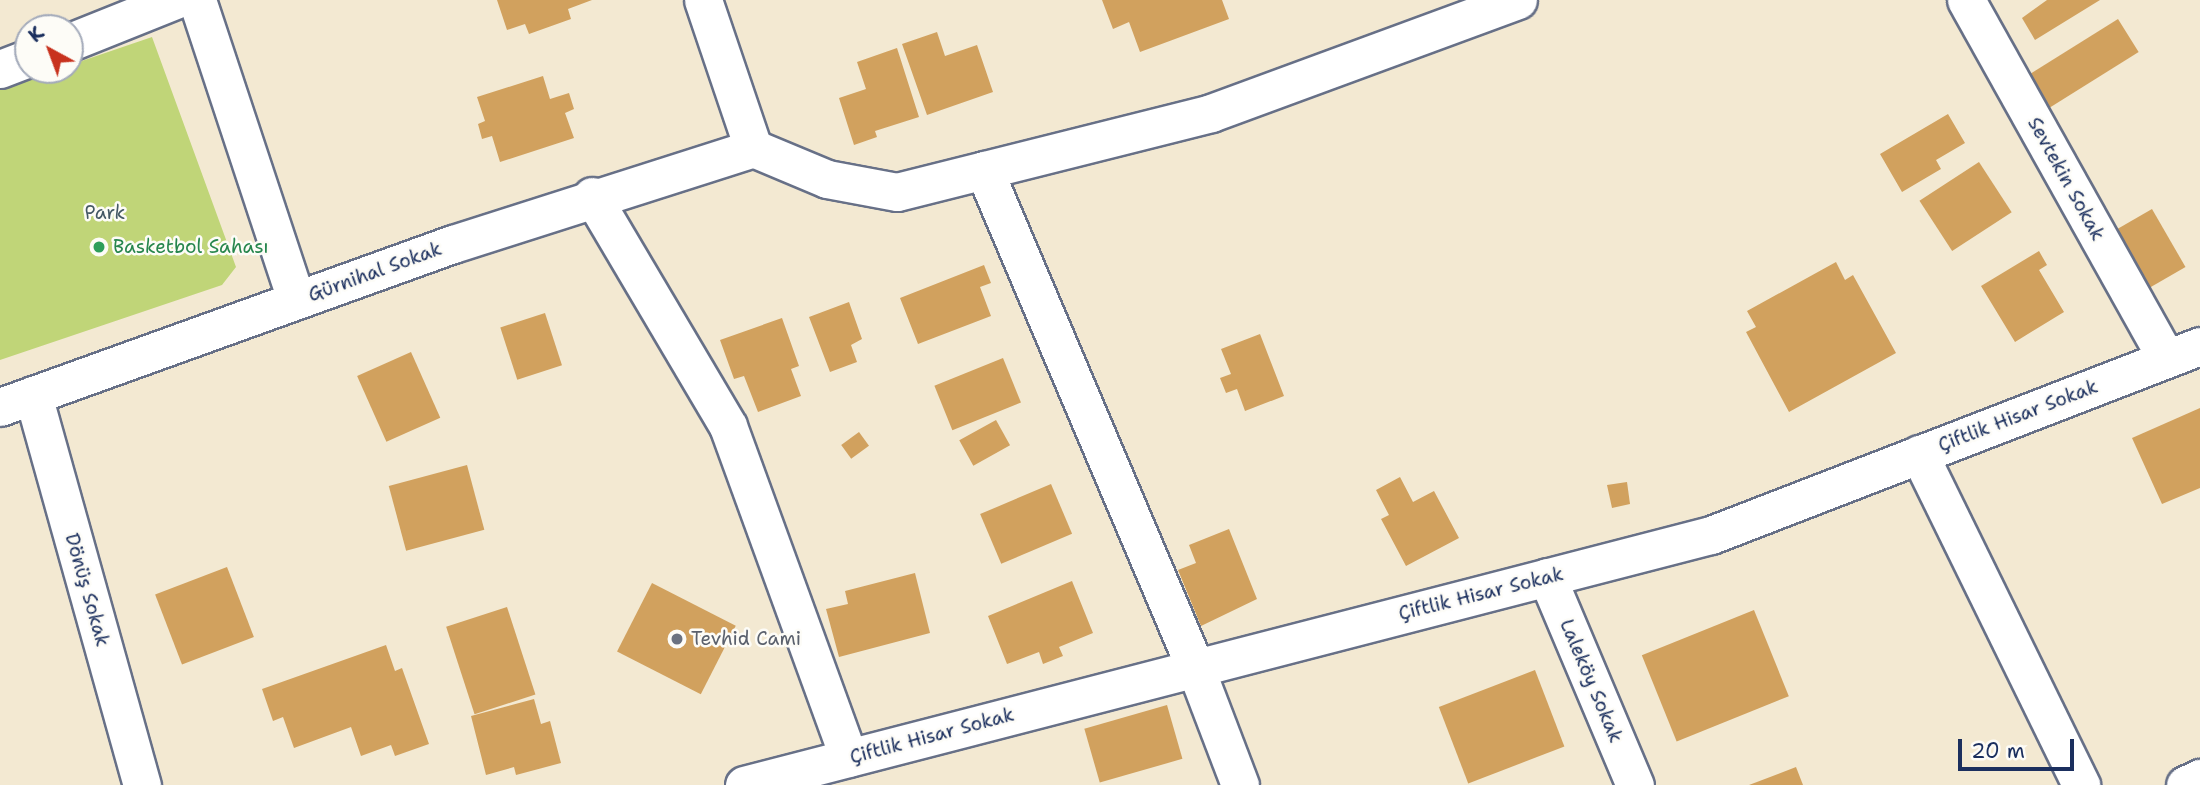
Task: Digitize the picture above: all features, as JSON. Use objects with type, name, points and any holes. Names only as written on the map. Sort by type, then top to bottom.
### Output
[{"type":"street","points":[[84,36],[175,0]]},
{"type":"street","points":[[197,0],[296,300]]},
{"type":"street","points":[[703,0],[753,148],[827,179],[897,192],[1211,113],[1518,0]]},
{"type":"street","name":"Sevtekin Sokak","points":[[1966,0],[2166,358]]},
{"type":"street","name":"Gürnihal Sokak","points":[[16,401],[592,196],[753,148]]},
{"type":"street","points":[[984,170],[1195,667],[1240,785]]},
{"type":"street","points":[[592,196],[728,426],[849,758]]},
{"type":"street","name":"Çiftlik Hisar Sokak","points":[[744,785],[1711,535],[2200,345]]},
{"type":"street","name":"Dönüş Sokak","points":[[16,401],[142,785]]},
{"type":"street","points":[[1919,454],[2081,785]]},
{"type":"street","name":"Laleköy Sokak","points":[[1547,577],[1635,785]]},
{"type":"street","points":[[2185,785],[2200,778]]},
{"type":"green space","name":"Park","points":[[152,37],[236,267],[222,285],[0,360],[0,88],[14,83],[84,84],[84,60]]},
{"type":"building","points":[[497,0],[592,0],[568,9],[571,19],[529,34],[525,24],[507,30]]},
{"type":"building","points":[[1102,0],[1222,0],[1229,19],[1140,52],[1129,22],[1113,29]]},
{"type":"building","points":[[2047,0],[2100,0],[2035,40],[2022,18]]},
{"type":"building","points":[[2118,19],[2139,52],[2048,109],[2027,76]]},
{"type":"building","points":[[937,32],[945,56],[977,45],[993,92],[927,115],[902,44]]},
{"type":"building","points":[[897,48],[919,117],[875,131],[877,137],[854,145],[839,98],[866,89],[857,62]]},
{"type":"building","points":[[543,76],[550,99],[569,93],[574,109],[565,113],[574,138],[500,162],[492,136],[482,139],[478,124],[485,121],[477,97]]},
{"type":"building","points":[[1948,114],[1965,143],[1936,160],[1941,169],[1902,192],[1880,154]]},
{"type":"building","points":[[1979,162],[2012,212],[1952,251],[1919,201]]},
{"type":"building","points":[[2152,209],[2186,267],[2135,296],[2102,238]]},
{"type":"building","points":[[2039,251],[2047,265],[2039,270],[2064,312],[2015,342],[1981,286]]},
{"type":"building","points":[[1836,262],[1845,280],[1853,275],[1896,353],[1789,412],[1746,332],[1756,327],[1747,311]]},
{"type":"building","points":[[984,265],[991,283],[980,287],[991,316],[918,344],[900,298]]},
{"type":"building","points":[[849,302],[862,339],[851,345],[857,362],[830,372],[809,317]]},
{"type":"building","points":[[545,313],[562,365],[517,380],[500,328]]},
{"type":"building","points":[[782,318],[799,366],[791,369],[801,396],[758,412],[744,376],[734,379],[720,340]]},
{"type":"building","points":[[1260,334],[1284,396],[1245,411],[1237,389],[1226,393],[1220,378],[1231,374],[1221,349]]},
{"type":"building","points":[[411,352],[440,418],[386,442],[357,376]]},
{"type":"building","points":[[1003,358],[1021,403],[952,430],[934,386]]},
{"type":"building","points":[[2200,408],[2200,488],[2162,504],[2132,438]]},
{"type":"building","points":[[996,420],[1010,445],[973,466],[959,440]]},
{"type":"building","points":[[859,432],[869,446],[851,459],[841,445]]},
{"type":"building","points":[[467,465],[484,530],[406,551],[389,486]]},
{"type":"building","points":[[1400,477],[1413,502],[1434,491],[1459,538],[1406,566],[1381,519],[1389,515],[1376,490]]},
{"type":"building","points":[[1627,482],[1630,504],[1612,508],[1607,485]]},
{"type":"building","points":[[1051,484],[1072,534],[1001,564],[980,514]]},
{"type":"building","points":[[1229,529],[1257,599],[1201,626],[1178,570],[1196,563],[1189,545]]},
{"type":"building","points":[[227,567],[254,637],[182,665],[155,595]]},
{"type":"building","points":[[915,573],[930,633],[839,657],[826,609],[848,604],[845,591]]},
{"type":"building","points":[[1072,581],[1093,633],[1059,647],[1063,656],[1043,664],[1039,652],[1007,664],[988,616]]},
{"type":"building","name":"Tevhid Cami","points":[[652,583],[736,626],[701,694],[617,652]]},
{"type":"building","points":[[507,607],[535,694],[475,714],[446,627]]},
{"type":"building","points":[[1754,610],[1789,696],[1677,742],[1642,655]]},
{"type":"building","points":[[386,645],[395,671],[402,668],[429,744],[395,756],[391,745],[361,756],[351,727],[294,748],[283,717],[273,721],[262,689]]},
{"type":"building","points":[[1535,670],[1564,747],[1468,783],[1439,707]]},
{"type":"building","points":[[534,699],[541,724],[550,721],[561,763],[516,775],[514,767],[486,775],[471,716]]},
{"type":"building","points":[[1167,705],[1182,759],[1100,783],[1084,729]]},
{"type":"building","points":[[1796,767],[1803,785],[1749,785]]},
{"type":"place","name":"Basketbol Sahası","points":[[99,247]]},
{"type":"place","name":"Tevhid Cami","points":[[677,639]]}]
